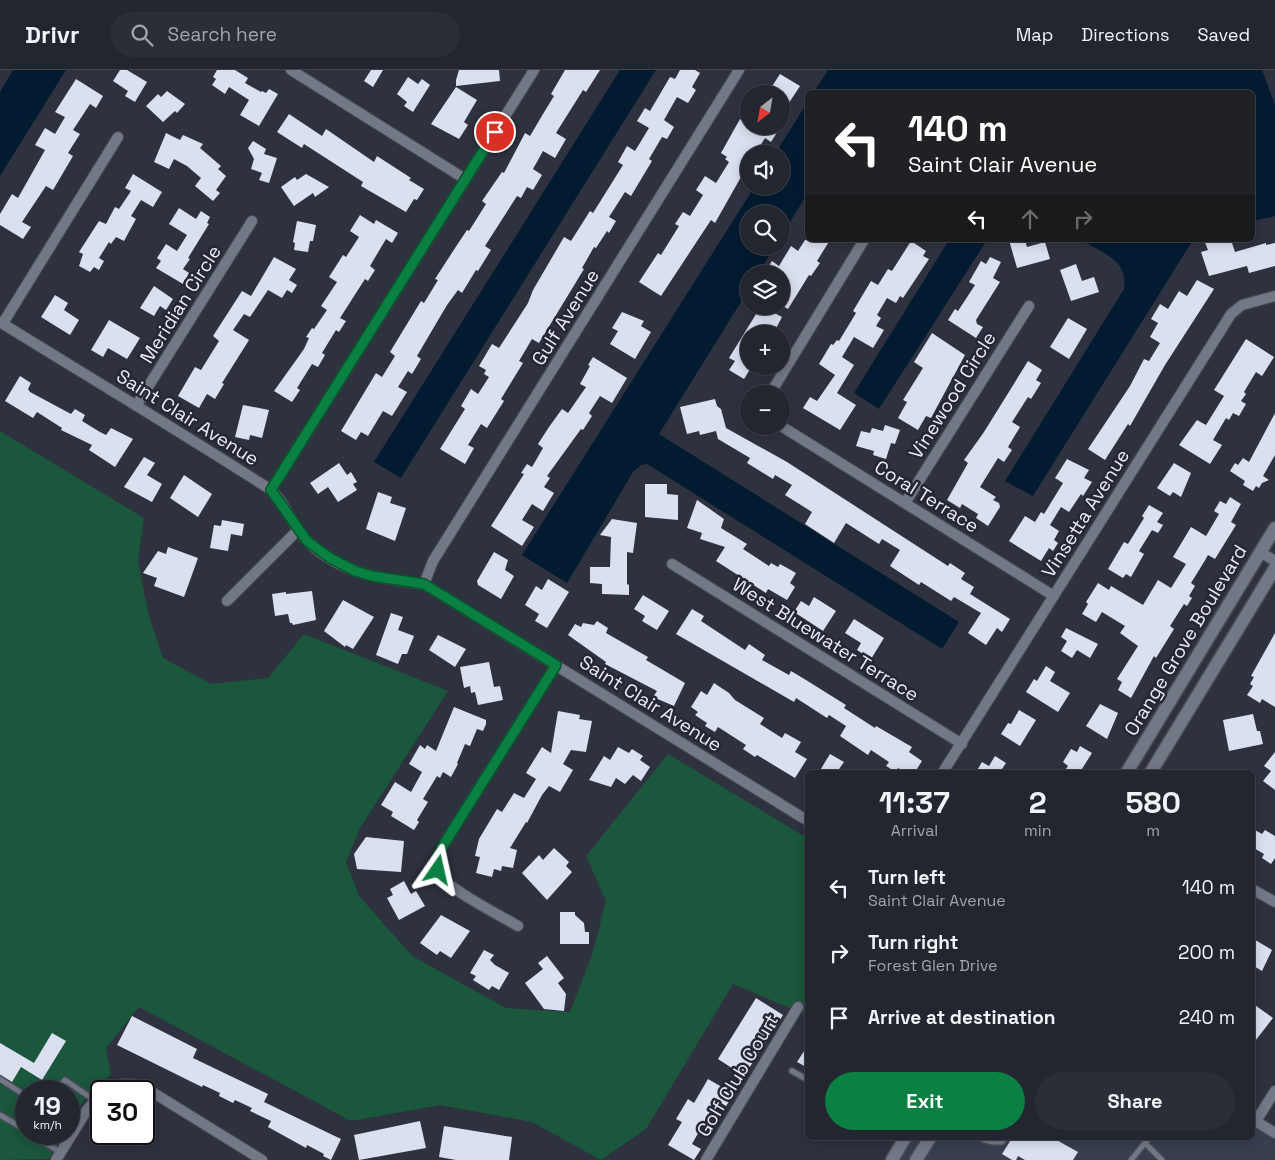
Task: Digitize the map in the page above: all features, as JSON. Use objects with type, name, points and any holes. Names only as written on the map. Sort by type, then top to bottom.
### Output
[{"type":"street","points":[[292,70],[465,179]]},
{"type":"street","points":[[271,490],[534,70]]},
{"type":"street","name":"Gulf Avenue","points":[[424,584],[433,561],[739,70]]},
{"type":"street","points":[[1,322],[118,137]]},
{"type":"street","name":"Meridian Circle","points":[[136,406],[252,221]]},
{"type":"street","points":[[775,385],[863,242]]},
{"type":"street","name":"Vinsetta Avenue","points":[[944,770],[1231,314],[1242,305],[1275,296]]},
{"type":"street","name":"Vinewood Circle","points":[[905,503],[1030,306]]},
{"type":"street","name":"Saint Clair Avenue","points":[[1,322],[271,490],[298,530],[318,550],[355,571],[386,579],[424,584],[805,819]]},
{"type":"street","name":"Coral Terrace","points":[[790,432],[1054,596]]},
{"type":"street","name":"Orange Grove Boulevard","points":[[1127,770],[1275,528]]},
{"type":"street","points":[[228,601],[298,530]]},
{"type":"street","points":[[1260,552],[1275,561]]},
{"type":"street","name":"West Bluewater Terrace","points":[[672,564],[962,744]]},
{"type":"street","name":"Orange Grove Boulevard","points":[[1152,770],[1275,568]]},
{"type":"street","points":[[518,926],[449,884],[438,870],[437,859],[441,849],[556,665]]},
{"type":"street","points":[[1255,891],[1275,902]]},
{"type":"street","name":"Golf Club Court","points":[[706,1160],[798,1008]]},
{"type":"street","points":[[1255,1119],[1275,1090]]},
{"type":"street","points":[[155,1095],[262,1160]]},
{"type":"street","points":[[80,1116],[90,1106]]},
{"type":"street","points":[[1255,1121],[1275,1133]]},
{"type":"street","points":[[892,1160],[904,1140]]},
{"type":"street","points":[[916,1160],[929,1140]]},
{"type":"street","points":[[58,1157],[63,1145]]},
{"type":"lane","points":[[792,1071],[805,1078]]},
{"type":"lane","points":[[0,1079],[15,1089]]},
{"type":"lane","points":[[0,1115],[15,1124]]},
{"type":"lane","points":[[984,1140],[988,1142],[1002,1142],[1004,1140]]},
{"type":"lane","points":[[1131,1160],[1147,1140],[1162,1160]]},
{"type":"lane","points":[[44,1145],[58,1157]]},
{"type":"shaded area","points":[[13,70],[66,70],[0,176],[0,92]]},
{"type":"shaded area","points":[[620,70],[656,70],[401,478],[374,462]]},
{"type":"shaded area","points":[[828,70],[1262,70],[1275,105],[1275,216],[1255,221],[1255,90],[815,90]]},
{"type":"shaded area","points":[[805,106],[805,197],[790,222],[790,205],[743,205],[749,195],[790,195],[790,145],[781,145],[787,135],[790,135],[790,130]]},
{"type":"shaded area","points":[[740,210],[740,255],[770,255],[763,265],[740,265],[740,304],[659,434],[959,622],[942,649],[647,464],[641,465],[633,472],[567,583],[522,555]]},
{"type":"shaded area","points":[[948,242],[986,242],[879,409],[854,393]]},
{"type":"shaded area","points":[[1085,242],[1192,242],[1033,496],[1005,481],[1124,289],[1122,271],[1118,264],[1105,253]]},
{"type":"shaded area","points":[[1255,1117],[1275,1129],[1275,1160],[923,1160],[936,1140],[1255,1140]]},
{"type":"shaded area","points":[[911,1140],[921,1140],[909,1160],[899,1160]]},
{"type":"green space","points":[[0,431],[144,518],[138,560],[148,613],[163,658],[211,684],[268,678],[304,634],[448,691],[360,828],[346,862],[359,896],[412,956],[506,1008],[570,1012],[592,955],[606,901],[586,856],[668,754],[805,837],[805,1014],[733,984],[646,1129],[601,1160],[532,1122],[440,1105],[351,1121],[139,1007],[106,1048],[111,1075],[104,1080],[90,1080],[90,1090],[80,1107],[80,1080],[15,1080],[15,1145],[57,1145],[49,1159],[0,1160]]},
{"type":"building","points":[[120,70],[127,70],[147,82],[135,102],[125,96],[128,91],[113,81]]},
{"type":"building","points":[[217,70],[235,70],[248,78],[245,83],[261,92],[266,93],[269,89],[278,94],[259,126],[240,115],[249,100],[229,87],[225,94],[212,85],[216,79],[213,77]]},
{"type":"building","points":[[371,70],[383,70],[373,87],[364,81]]},
{"type":"building","points":[[459,70],[499,70],[500,81],[456,86]]},
{"type":"building","points":[[565,70],[600,70],[586,92],[583,90],[556,133],[566,139],[555,158],[543,151],[533,169],[542,175],[533,190],[527,187],[521,198],[517,196],[485,246],[491,250],[478,271],[476,270],[462,293],[458,290],[447,305],[417,356],[421,359],[412,374],[408,371],[398,387],[407,392],[392,416],[383,411],[368,436],[361,432],[356,440],[341,431],[376,373],[382,377],[395,356],[390,352],[421,301],[424,303],[438,280],[435,279],[457,245],[467,230],[469,231],[486,204],[482,201],[502,172],[504,173],[525,133],[530,136],[554,96],[551,94]]},
{"type":"building","points":[[680,70],[695,70],[700,73],[692,87],[696,90],[688,103],[677,97],[664,120],[674,127],[667,139],[662,137],[649,159],[652,161],[631,196],[625,192],[609,217],[616,221],[609,233],[607,231],[596,248],[594,247],[582,268],[584,269],[539,343],[532,339],[519,361],[523,363],[501,399],[504,401],[487,428],[481,424],[468,445],[474,448],[465,464],[440,449],[465,409],[461,406],[471,389],[478,394],[489,377],[484,374],[486,370],[479,366],[492,344],[499,348],[528,303],[533,290],[564,237],[571,241],[590,211],[593,213],[623,165],[618,162],[627,146],[635,151],[649,128],[637,121],[645,108],[650,111],[670,77],[675,79]]},
{"type":"building","points":[[780,74],[800,86],[790,101],[790,85],[773,85]]},
{"type":"building","points":[[408,77],[418,84],[422,79],[430,85],[413,112],[404,106],[407,102],[397,94]]},
{"type":"building","points":[[76,79],[103,96],[96,108],[90,104],[73,130],[80,134],[68,153],[73,156],[53,190],[46,186],[22,222],[31,227],[23,239],[0,225],[0,214],[12,194],[18,198],[45,150],[35,145],[45,128],[55,134],[65,117],[55,112]]},
{"type":"building","points":[[456,87],[477,100],[464,122],[468,125],[459,139],[431,124]]},
{"type":"building","points":[[167,91],[185,104],[177,113],[175,111],[163,122],[146,106],[158,94],[161,97]]},
{"type":"building","points":[[289,114],[322,136],[326,129],[374,162],[377,156],[411,178],[409,180],[424,189],[417,200],[414,199],[406,212],[361,186],[363,182],[304,144],[302,148],[277,132]]},
{"type":"building","points":[[740,119],[740,135],[775,135],[771,142],[765,138],[761,145],[740,145],[740,179],[715,223],[711,220],[661,296],[639,282],[658,253],[661,255],[679,226],[675,224],[683,212],[690,216],[703,195],[696,190],[705,176],[716,183],[729,162],[725,159],[727,157],[721,153]]},
{"type":"building","points":[[166,133],[180,140],[183,135],[203,144],[200,148],[221,166],[218,169],[226,176],[216,190],[220,193],[213,201],[195,186],[201,178],[187,166],[174,159],[169,169],[154,162]]},
{"type":"building","points":[[253,141],[266,149],[264,154],[277,158],[269,183],[259,180],[262,173],[251,169],[254,159],[248,148]]},
{"type":"building","points":[[133,174],[162,192],[153,207],[141,200],[131,216],[136,219],[124,241],[116,237],[111,244],[109,242],[99,258],[104,261],[99,270],[94,267],[90,272],[79,266],[83,254],[79,252],[99,221],[106,224],[115,207],[119,209],[131,191],[125,188]]},
{"type":"building","points":[[306,174],[329,187],[315,197],[313,193],[294,206],[281,187],[295,177],[297,180]]},
{"type":"building","points":[[179,208],[196,219],[201,211],[210,217],[207,223],[209,224],[183,269],[189,273],[183,284],[156,268],[161,261],[157,258],[166,244],[177,251],[187,235],[169,224]]},
{"type":"building","points":[[360,215],[374,224],[376,220],[398,233],[392,243],[386,239],[370,266],[375,270],[368,281],[365,279],[340,318],[346,321],[339,332],[336,330],[322,353],[325,355],[318,367],[312,364],[297,388],[300,390],[292,402],[274,391],[304,349],[309,338],[306,337],[327,310],[321,306],[337,282],[329,277],[343,255],[346,257],[359,237],[350,231]]},
{"type":"building","points":[[297,221],[316,225],[313,241],[310,241],[308,252],[294,250],[295,243],[293,242]]},
{"type":"building","points":[[805,240],[805,242],[829,242],[817,261],[820,263],[811,276],[809,275],[790,306],[790,265],[780,265],[786,255],[790,255],[791,246],[798,251]]},
{"type":"building","points":[[910,242],[926,251],[923,256],[929,259],[903,298],[900,296],[896,303],[887,298],[877,315],[881,318],[876,326],[884,330],[873,348],[854,337],[842,357],[854,365],[837,393],[856,405],[840,430],[803,408],[810,397],[817,401],[835,375],[819,364],[831,344],[833,345],[837,340],[839,341],[856,313],[853,311],[871,281],[878,285],[888,269],[892,271]]},
{"type":"building","points":[[1010,242],[1026,242],[1027,247],[1045,242],[1050,259],[1017,268]]},
{"type":"building","points":[[1205,242],[1232,242],[1235,252],[1266,243],[1266,245],[1275,243],[1275,266],[1249,273],[1247,266],[1209,276],[1201,252],[1208,250]]},
{"type":"building","points":[[274,257],[296,269],[289,280],[297,285],[292,293],[287,290],[282,298],[268,290],[250,317],[244,314],[233,330],[249,340],[222,383],[224,384],[215,399],[207,394],[199,408],[178,396],[195,367],[201,370],[219,341],[213,336],[242,291],[251,296]]},
{"type":"building","points":[[990,257],[1001,262],[993,278],[1000,282],[976,320],[977,324],[983,327],[976,338],[948,320],[955,309],[958,311],[975,285],[969,282],[981,261],[986,264]]},
{"type":"building","points":[[772,261],[778,265],[770,265]]},
{"type":"building","points":[[1076,264],[1082,281],[1094,277],[1099,292],[1071,301],[1060,270]]},
{"type":"building","points":[[1197,280],[1214,289],[1165,365],[1130,426],[1128,424],[1105,460],[1088,449],[1130,386],[1144,359],[1149,361],[1160,343],[1150,337],[1158,323],[1151,319],[1160,304],[1168,309],[1179,291],[1187,296]]},
{"type":"building","points":[[154,286],[173,299],[166,310],[160,306],[154,316],[140,308]]},
{"type":"building","points":[[55,295],[68,303],[64,310],[79,320],[70,335],[41,317]]},
{"type":"building","points":[[622,312],[644,321],[641,326],[651,332],[635,359],[610,344],[618,331],[612,328]]},
{"type":"building","points":[[755,315],[778,315],[782,317],[778,325],[749,325]]},
{"type":"building","points":[[1068,318],[1087,329],[1069,359],[1050,347]]},
{"type":"building","points":[[109,320],[140,338],[127,359],[108,348],[103,357],[91,350]]},
{"type":"building","points":[[932,333],[965,355],[931,418],[926,416],[918,430],[898,418],[907,402],[903,400],[923,368],[914,362]]},
{"type":"building","points":[[1246,339],[1274,357],[1262,376],[1256,372],[1244,392],[1246,394],[1241,401],[1246,404],[1239,416],[1233,413],[1229,420],[1226,418],[1213,440],[1222,445],[1210,464],[1179,445],[1197,420],[1206,425],[1224,396],[1214,390]]},
{"type":"building","points":[[740,340],[740,375],[746,375],[744,379],[729,370],[735,361],[729,358]]},
{"type":"building","points":[[593,357],[627,378],[612,403],[600,396],[589,413],[592,416],[583,430],[581,429],[547,476],[550,478],[544,487],[554,493],[543,511],[532,504],[522,520],[534,527],[522,546],[491,526],[524,474],[521,473],[527,464],[532,467],[543,448],[538,444],[549,427],[562,409],[568,413],[586,387],[580,384]]},
{"type":"building","points":[[1028,361],[1042,370],[1036,380],[1041,383],[1031,399],[1028,397],[1012,422],[1020,427],[1008,447],[1012,450],[1004,462],[998,458],[980,487],[996,497],[993,500],[999,503],[1000,507],[988,526],[976,518],[978,514],[962,504],[960,508],[947,500],[968,463],[964,460],[984,432]]},
{"type":"building","points":[[20,376],[31,383],[28,389],[30,392],[71,414],[75,409],[85,415],[82,421],[100,432],[106,435],[111,428],[133,439],[115,467],[89,450],[92,445],[61,430],[62,428],[37,412],[33,418],[5,401]]},
{"type":"building","points":[[715,399],[717,406],[721,409],[726,428],[787,462],[948,566],[950,563],[965,573],[961,579],[974,587],[970,594],[1010,619],[1002,632],[997,628],[986,645],[968,633],[981,613],[954,597],[951,601],[921,582],[919,585],[890,566],[900,550],[882,539],[879,544],[846,523],[834,543],[805,524],[812,512],[785,495],[792,485],[775,475],[773,479],[747,463],[750,458],[718,439],[716,431],[700,435],[699,431],[687,434],[680,407]]},
{"type":"building","points":[[243,405],[269,410],[262,438],[250,435],[249,440],[235,437]]},
{"type":"building","points":[[1275,413],[1275,455],[1263,476],[1269,480],[1262,483],[1259,488],[1256,486],[1253,491],[1243,485],[1245,481],[1230,471],[1235,463],[1238,465],[1243,458],[1249,462]]},
{"type":"building","points":[[885,425],[900,430],[895,444],[891,443],[886,459],[873,455],[874,451],[856,446],[861,431],[870,433],[872,428],[883,431]]},
{"type":"building","points":[[144,457],[155,463],[147,475],[162,484],[152,502],[124,487]]},
{"type":"building","points":[[1067,459],[1089,470],[1084,478],[1092,482],[1069,512],[1061,507],[1050,525],[1059,531],[1054,540],[1058,543],[1053,551],[1049,548],[1041,561],[1009,541],[1025,516],[1035,522],[1041,512],[1044,514],[1063,483],[1055,478]]},
{"type":"building","points":[[339,463],[347,475],[351,472],[357,482],[353,484],[357,490],[338,502],[328,487],[318,494],[310,483]]},
{"type":"building","points":[[1174,463],[1191,473],[1181,497],[1173,492],[1170,496],[1157,488]]},
{"type":"building","points":[[184,475],[212,494],[198,517],[170,498]]},
{"type":"building","points":[[645,484],[667,484],[667,494],[678,495],[678,520],[645,517]]},
{"type":"building","points":[[378,492],[392,497],[390,503],[406,508],[395,541],[366,529]]},
{"type":"building","points":[[1230,497],[1241,504],[1231,522],[1236,525],[1215,559],[1208,555],[1191,583],[1195,586],[1189,596],[1192,598],[1187,606],[1184,604],[1170,626],[1174,629],[1156,658],[1154,656],[1131,698],[1118,690],[1122,682],[1117,679],[1138,646],[1120,633],[1125,626],[1102,612],[1096,622],[1082,614],[1088,604],[1086,602],[1098,583],[1109,590],[1111,586],[1143,605],[1158,580],[1171,588],[1186,564],[1173,557],[1191,527],[1206,536],[1219,514],[1214,511],[1220,501],[1226,504]]},
{"type":"building","points":[[697,500],[724,519],[721,528],[747,544],[743,549],[769,566],[771,563],[778,567],[780,564],[796,573],[790,583],[795,587],[787,600],[768,589],[766,593],[716,561],[725,547],[700,539],[702,533],[687,528]]},
{"type":"building","points":[[1149,505],[1163,513],[1157,522],[1163,525],[1158,533],[1152,530],[1139,551],[1144,554],[1131,577],[1126,574],[1123,578],[1108,569],[1124,542],[1128,544],[1144,518],[1142,516]]},
{"type":"building","points":[[612,519],[637,523],[633,553],[627,552],[629,595],[602,594],[602,584],[590,583],[590,567],[610,567],[611,537],[600,535]]},
{"type":"building","points":[[222,520],[244,524],[242,536],[231,534],[228,551],[210,548],[214,525],[221,526]]},
{"type":"building","points":[[168,547],[198,558],[184,597],[154,586],[157,578],[143,573],[158,551],[166,554]]},
{"type":"building","points":[[494,552],[508,560],[505,570],[514,576],[501,599],[478,585],[477,581]]},
{"type":"building","points":[[548,579],[569,592],[547,628],[535,621],[539,614],[525,605],[536,586],[542,590]]},
{"type":"building","points":[[312,591],[316,620],[293,625],[290,623],[288,614],[275,616],[272,594]]},
{"type":"building","points":[[643,595],[669,611],[657,630],[642,621],[645,616],[634,609]]},
{"type":"building","points":[[814,597],[836,611],[823,631],[794,612],[801,601],[809,606]]},
{"type":"building","points":[[343,600],[374,617],[353,649],[346,645],[345,647],[324,631]]},
{"type":"building","points":[[692,609],[704,616],[701,621],[745,650],[749,644],[765,655],[762,660],[789,675],[791,671],[846,705],[844,708],[875,728],[876,726],[912,747],[909,752],[922,761],[916,770],[902,770],[898,768],[897,770],[893,770],[886,766],[889,762],[871,750],[868,755],[840,736],[846,726],[829,715],[827,718],[796,698],[794,702],[676,634]]},
{"type":"building","points":[[391,613],[403,617],[398,630],[414,636],[407,654],[402,654],[398,664],[376,655]]},
{"type":"building","points":[[854,619],[884,638],[871,659],[857,650],[861,643],[845,633]]},
{"type":"building","points":[[597,621],[608,628],[606,633],[648,657],[646,660],[685,683],[674,706],[653,697],[657,691],[605,664],[606,662],[568,635],[575,624],[581,627],[583,623],[594,625]]},
{"type":"building","points":[[1066,628],[1098,644],[1090,658],[1077,650],[1072,658],[1061,651],[1067,641],[1061,637]]},
{"type":"building","points":[[1275,633],[1275,707],[1262,699],[1260,703],[1247,695],[1253,686],[1250,684],[1254,677],[1251,676]]},
{"type":"building","points":[[438,635],[466,649],[455,667],[429,650]]},
{"type":"building","points":[[489,662],[494,687],[500,686],[503,700],[478,705],[475,692],[471,693],[470,686],[464,688],[460,667]]},
{"type":"building","points":[[1046,666],[1055,672],[1050,681],[1070,693],[1058,712],[1026,692],[1034,679],[1037,681]]},
{"type":"building","points":[[714,683],[729,693],[735,700],[764,718],[760,724],[782,738],[785,733],[801,742],[795,752],[807,759],[795,778],[757,755],[755,757],[743,749],[746,745],[718,727],[715,732],[705,726],[707,723],[695,715],[698,712],[691,707],[701,691],[707,695]]},
{"type":"building","points":[[1100,704],[1118,713],[1107,739],[1086,726]]},
{"type":"building","points":[[454,707],[486,720],[486,724],[483,731],[477,729],[470,746],[465,744],[451,777],[443,772],[440,778],[437,776],[423,799],[428,802],[417,820],[419,822],[414,830],[391,816],[393,812],[381,805],[395,782],[411,792],[422,772],[409,764],[420,745],[425,749],[427,745],[436,751]]},
{"type":"building","points":[[1019,710],[1036,720],[1020,746],[1001,734],[1008,723],[1011,724]]},
{"type":"building","points":[[558,711],[580,715],[579,719],[592,721],[586,752],[571,750],[563,764],[573,770],[560,792],[549,786],[542,795],[527,823],[510,848],[517,850],[513,868],[502,866],[501,871],[494,869],[492,877],[476,873],[480,857],[475,856],[479,839],[497,809],[502,812],[514,793],[524,798],[536,779],[526,773],[529,768],[542,747],[551,753]]},
{"type":"building","points":[[1253,714],[1257,731],[1260,731],[1263,744],[1229,751],[1223,720]]},
{"type":"building","points":[[1080,746],[1092,753],[1081,770],[1065,770],[1068,766],[1063,762],[1071,749],[1077,752]]},
{"type":"building","points":[[618,747],[629,753],[632,749],[643,756],[640,760],[650,767],[641,781],[633,775],[625,784],[616,778],[611,787],[589,780],[604,756],[610,760]]},
{"type":"building","points":[[1275,752],[1275,790],[1263,781],[1271,771],[1264,766]]},
{"type":"building","points":[[830,754],[844,762],[838,770],[820,770]]},
{"type":"building","points":[[995,756],[1006,763],[1001,770],[977,770],[982,762],[989,766]]},
{"type":"building","points":[[1255,830],[1262,834],[1265,830],[1275,836],[1275,858],[1271,864],[1262,858],[1264,854],[1255,849]]},
{"type":"building","points":[[366,837],[404,841],[401,872],[357,869],[354,854]]},
{"type":"building","points":[[554,848],[569,862],[566,866],[572,872],[547,900],[522,873],[539,855],[543,860]]},
{"type":"building","points":[[404,881],[411,894],[416,891],[425,906],[399,920],[387,898],[393,895],[390,889]]},
{"type":"building","points":[[560,912],[575,912],[575,915],[584,923],[585,932],[589,932],[589,944],[560,944]]},
{"type":"building","points":[[441,915],[470,931],[451,958],[440,951],[437,955],[420,943]]},
{"type":"building","points":[[1255,940],[1272,950],[1262,971],[1255,967]]},
{"type":"building","points":[[484,950],[494,955],[490,960],[495,965],[509,973],[499,990],[492,986],[489,990],[473,980],[476,976],[470,973]]},
{"type":"building","points":[[547,956],[564,978],[558,983],[566,994],[564,1011],[544,1009],[525,983],[543,969],[538,963]]},
{"type":"building","points":[[756,998],[783,1015],[744,1076],[718,1059]]},
{"type":"building","points":[[1255,1005],[1273,1018],[1255,1041]]},
{"type":"building","points":[[132,1016],[197,1049],[193,1058],[268,1094],[264,1102],[341,1139],[331,1160],[307,1145],[306,1148],[268,1127],[271,1121],[250,1111],[252,1108],[235,1100],[233,1103],[219,1096],[220,1093],[203,1085],[202,1087],[117,1045]]},
{"type":"building","points":[[52,1033],[66,1041],[42,1080],[21,1067],[12,1082],[0,1075],[0,1043],[34,1063]]},
{"type":"building","points":[[805,1050],[805,1066],[797,1062]]},
{"type":"building","points":[[708,1079],[734,1094],[726,1106],[718,1101],[715,1103],[692,1144],[701,1149],[694,1160],[668,1145],[682,1122],[676,1119],[688,1099],[694,1103]]},
{"type":"building","points":[[420,1121],[426,1148],[359,1160],[354,1135]]},
{"type":"building","points":[[444,1126],[512,1137],[509,1160],[456,1160],[439,1157]]},
{"type":"building","points":[[1011,1140],[1057,1140],[1078,1152],[1073,1160],[1025,1160],[1018,1156],[1016,1160],[1012,1160],[1002,1154]]},
{"type":"route","points":[[438,870],[437,859],[441,849],[556,665],[424,584],[372,576],[342,566],[307,541],[271,490],[495,132]]}]
